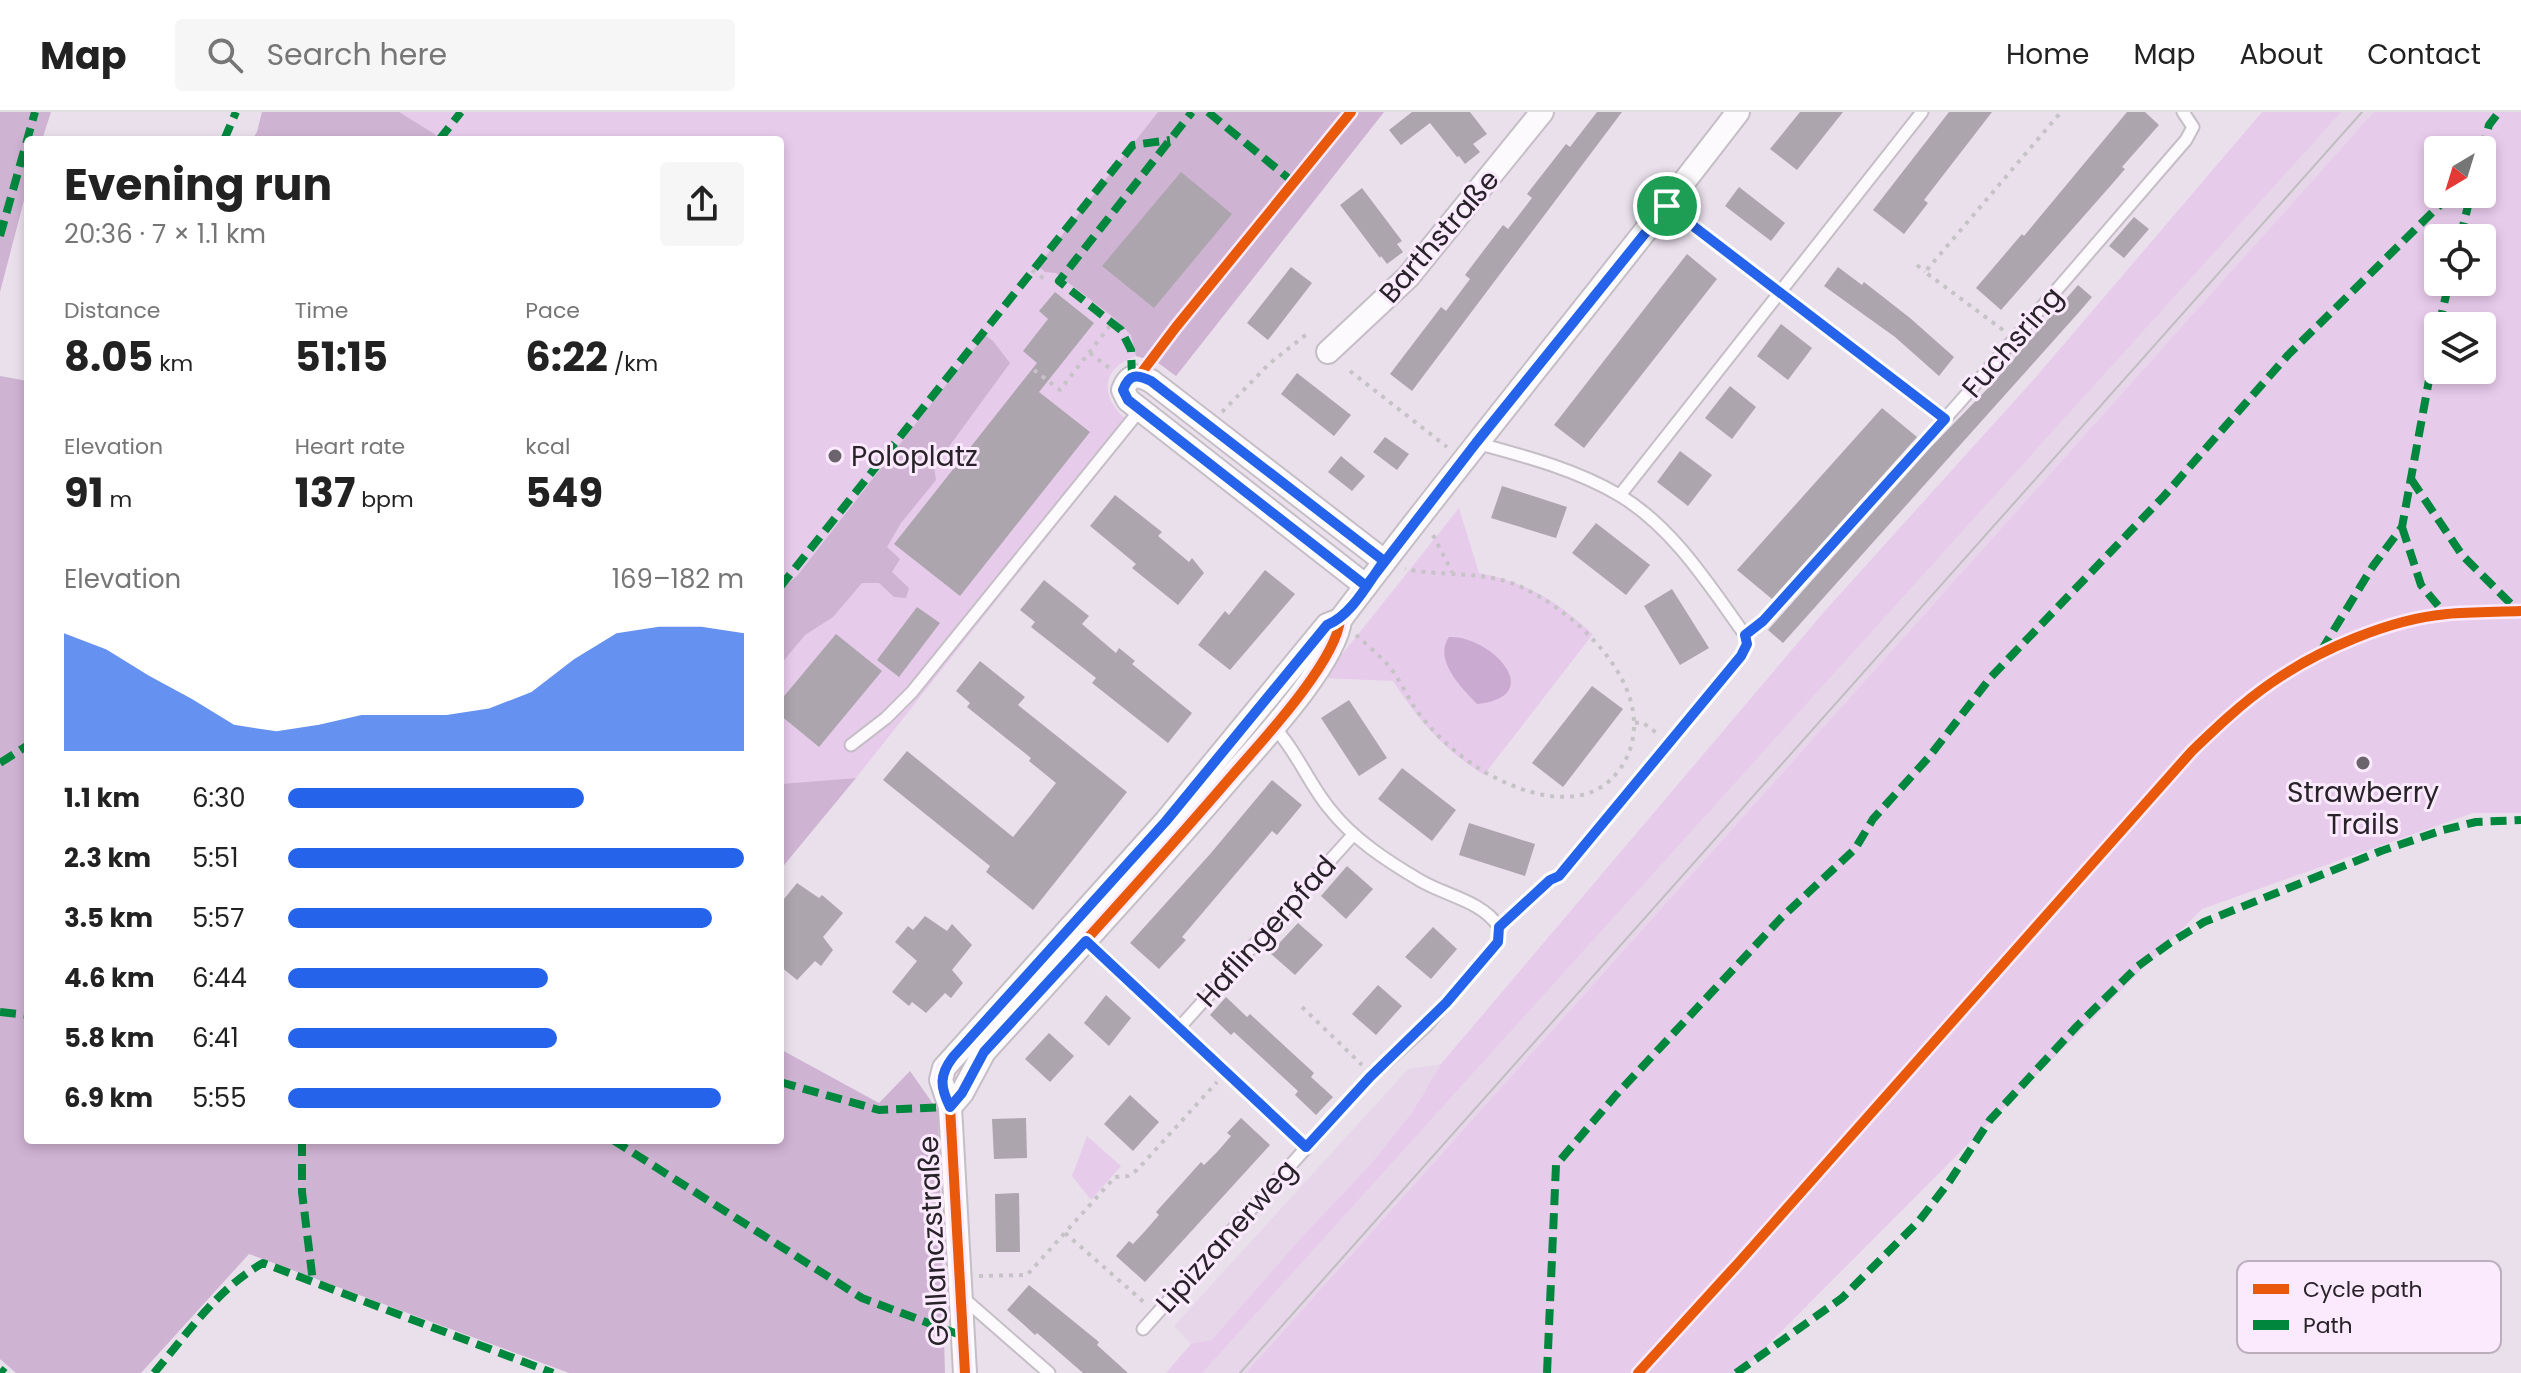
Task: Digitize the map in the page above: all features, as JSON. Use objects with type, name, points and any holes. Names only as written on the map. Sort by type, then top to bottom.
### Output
[{"type":"street","name":"Barthstraße","points":[[1328,352],[1408,277],[1542,112]]},
{"type":"street","name":"Gollanczstraße","points":[[965,1373],[966,1286],[950,1107],[962,1093],[984,1052],[1079,934],[1265,720],[1327,656],[1347,626],[1366,586],[1395,565],[1476,443],[1667,206],[1738,112]]},
{"type":"street","points":[[1366,586],[1128,400],[1123,390],[1126,381],[1132,376],[1139,376],[1151,381],[1208,427],[1395,565]]},
{"type":"lane","points":[[1620,495],[1922,112]]},
{"type":"lane","name":"Fuchsring","points":[[1745,635],[1763,621],[1945,419],[2186,140],[2193,127],[2183,112]]},
{"type":"lane","points":[[1667,206],[1945,419]]},
{"type":"lane","points":[[851,745],[886,718],[912,692],[1140,410]]},
{"type":"lane","points":[[1476,443],[1549,464],[1620,495],[1665,532],[1702,574],[1745,635],[1747,644],[1741,656],[1559,876]]},
{"type":"lane","points":[[1265,720],[1289,745],[1329,808],[1353,835],[1425,883],[1485,910],[1499,927]]},
{"type":"lane","name":"Haflingerpfad","points":[[1179,1028],[1353,835]]},
{"type":"lane","name":"Lipizzanerweg","points":[[1143,1329],[1306,1147],[1446,1003],[1498,942],[1499,927]]},
{"type":"lane","points":[[1079,934],[1306,1147]]},
{"type":"lane","points":[[966,1286],[1049,1373]]},
{"type":"path","points":[[1925,272],[2061,112]]},
{"type":"path","points":[[1917,265],[2014,339]]},
{"type":"path","points":[[1032,270],[1046,280]]},
{"type":"path","points":[[1034,370],[1060,390],[1112,323]]},
{"type":"path","points":[[1139,376],[1176,327]]},
{"type":"path","points":[[1208,427],[1269,364],[1308,333]]},
{"type":"path","points":[[1090,352],[1101,362]]},
{"type":"path","points":[[1350,371],[1449,449]]},
{"type":"path","points":[[1433,534],[1452,572]]},
{"type":"path","points":[[1347,626],[1389,666],[1429,726],[1455,751],[1484,771],[1522,789],[1561,797],[1592,793],[1611,780],[1624,764],[1631,746],[1634,723],[1631,703],[1613,663],[1577,624],[1557,607],[1516,584],[1395,565]]},
{"type":"path","points":[[1634,723],[1642,722],[1669,743]]},
{"type":"path","points":[[1499,927],[1550,880],[1559,876]]},
{"type":"path","points":[[1302,1007],[1373,1075]]},
{"type":"path","points":[[966,1286],[1027,1275],[1115,1177],[1128,1176],[1137,1170],[1227,1071]]},
{"type":"path","points":[[1065,1233],[1157,1313]]},
{"type":"shaded area","points":[[0,112],[51,112],[43,136],[24,136],[24,200],[0,292]]},
{"type":"shaded area","points":[[262,112],[1384,112],[1176,376],[1157,362],[1136,356],[1114,370],[1109,379],[1110,399],[1124,418],[1135,426],[856,778],[784,784],[784,136],[254,136]]},
{"type":"shaded area","points":[[262,112],[399,112],[436,135],[254,136]]},
{"type":"shaded area","points":[[1158,112],[1384,112],[1176,376],[1157,362],[1136,356],[1131,335],[1113,317],[1056,273],[1045,272],[1038,266]]},
{"type":"shaded area","points":[[2262,112],[2341,112],[1202,1373],[1166,1373],[1191,1344],[1212,1340],[1372,1163],[1414,1110],[1441,1064],[1824,612],[2036,377]]},
{"type":"shaded area","points":[[2264,112],[2466,112],[2444,136],[2424,136],[2424,158],[1317,1373],[1166,1373],[1191,1344],[1174,1326],[1408,1069],[1441,1064],[1824,612],[2036,377]]},
{"type":"shaded area","points":[[2374,112],[2521,112],[2521,813],[2473,813],[2202,909],[1740,1373],[1246,1373]]},
{"type":"shaded area","points":[[985,335],[993,341],[1010,363],[934,467],[936,480],[901,523],[887,547],[900,559],[892,572],[909,588],[906,598],[894,597],[879,583],[862,583],[833,617],[805,635],[784,660],[784,587],[797,576]]},
{"type":"shaded area","points":[[0,376],[24,380],[24,1144],[784,1144],[784,1051],[879,1103],[910,1071],[938,1111],[945,1373],[569,1373],[249,1254],[141,1373],[16,1373],[0,1359]]},
{"type":"shaded area","points":[[1459,508],[1479,573],[1540,594],[1593,634],[1484,775],[1433,733],[1393,681],[1323,678]]},
{"type":"shaded area","points":[[1449,637],[1465,639],[1495,655],[1511,679],[1509,690],[1498,699],[1477,704],[1457,682],[1447,664],[1444,654]]},
{"type":"shaded area","points":[[856,778],[784,865],[784,784]]},
{"type":"shaded area","points":[[1087,1136],[1121,1166],[1091,1200],[1072,1176]]},
{"type":"building","points":[[1412,112],[1470,112],[1487,134],[1473,144],[1480,152],[1465,164],[1430,123],[1401,145],[1389,130]]},
{"type":"building","points":[[1597,112],[1622,112],[1412,391],[1390,374],[1441,307],[1446,311],[1470,279],[1465,275],[1503,225],[1508,229],[1532,198],[1527,194],[1566,144],[1570,147]]},
{"type":"building","points":[[1800,112],[1843,112],[1797,170],[1770,149]]},
{"type":"building","points":[[1949,112],[1992,112],[1924,200],[1928,203],[1904,234],[1873,210]]},
{"type":"building","points":[[2127,112],[2145,112],[2159,125],[2122,167],[2125,169],[2001,310],[1976,288],[2022,234],[2024,236]]},
{"type":"building","points":[[1181,172],[1232,214],[1154,308],[1102,266]]},
{"type":"building","points":[[1739,187],[1785,223],[1771,241],[1725,206]]},
{"type":"building","points":[[1362,188],[1402,241],[1397,244],[1403,252],[1387,264],[1340,205]]},
{"type":"building","points":[[2134,217],[2149,229],[2124,258],[2109,246]]},
{"type":"building","points":[[1687,254],[1717,279],[1584,448],[1554,425]]},
{"type":"building","points":[[1291,267],[1312,283],[1268,340],[1247,323]]},
{"type":"building","points":[[1838,267],[1862,285],[1864,282],[1954,357],[1939,376],[1895,337],[1824,286]]},
{"type":"building","points":[[2078,285],[2092,297],[1783,643],[1768,630]]},
{"type":"building","points":[[1055,292],[1094,323],[1039,392],[1090,432],[960,596],[894,544],[1037,363],[1023,351],[1048,319],[1039,311]]},
{"type":"building","points":[[1781,324],[1812,348],[1788,380],[1757,356]]},
{"type":"building","points":[[1297,373],[1351,415],[1334,436],[1281,394]]},
{"type":"building","points":[[1730,386],[1756,407],[1732,439],[1705,418]]},
{"type":"building","points":[[1882,408],[1917,437],[1772,599],[1737,570]]},
{"type":"building","points":[[1385,437],[1409,454],[1397,470],[1373,452]]},
{"type":"building","points":[[1680,451],[1712,475],[1688,506],[1657,482]]},
{"type":"building","points":[[1341,456],[1365,476],[1352,491],[1328,472]]},
{"type":"building","points":[[1502,486],[1567,507],[1556,538],[1491,518]]},
{"type":"building","points":[[1115,495],[1162,532],[1158,536],[1189,562],[1192,558],[1204,573],[1178,605],[1132,568],[1136,564],[1090,526]]},
{"type":"building","points":[[1596,523],[1650,565],[1626,595],[1572,553]]},
{"type":"building","points":[[1265,570],[1295,594],[1230,670],[1198,645],[1225,611],[1229,615]]},
{"type":"building","points":[[1044,580],[1089,616],[1082,624],[1116,653],[1119,648],[1135,661],[1132,664],[1192,713],[1168,743],[1092,683],[1096,678],[1031,627],[1035,622],[1020,610]]},
{"type":"building","points":[[1672,589],[1709,648],[1680,665],[1644,606]]},
{"type":"building","points":[[917,607],[940,623],[899,677],[877,660]]},
{"type":"building","points":[[836,634],[882,671],[819,747],[784,718],[784,696]]},
{"type":"building","points":[[980,661],[1025,697],[1018,705],[1127,792],[1033,910],[986,872],[990,866],[883,780],[907,751],[1013,837],[1031,815],[1056,783],[1029,761],[1031,758],[967,707],[970,703],[956,691]]},
{"type":"building","points":[[1592,686],[1623,709],[1563,787],[1532,763]]},
{"type":"building","points":[[1349,700],[1387,758],[1359,776],[1321,718]]},
{"type":"building","points":[[1402,768],[1456,810],[1432,841],[1378,799]]},
{"type":"building","points":[[1272,780],[1302,805],[1277,835],[1272,831],[1182,937],[1186,940],[1159,969],[1130,943]]},
{"type":"building","points":[[1469,823],[1535,844],[1525,876],[1459,855]]},
{"type":"building","points":[[1347,866],[1373,889],[1346,919],[1321,896]]},
{"type":"building","points":[[797,883],[819,898],[822,895],[843,913],[823,937],[833,950],[821,966],[815,961],[797,980],[784,969],[784,899]]},
{"type":"building","points":[[925,916],[947,931],[952,924],[972,945],[952,970],[963,983],[951,998],[945,993],[926,1013],[912,1002],[909,1006],[892,992],[917,961],[895,942],[908,926],[913,930]]},
{"type":"building","points":[[1298,923],[1323,945],[1295,975],[1270,953]]},
{"type":"building","points":[[1433,927],[1457,949],[1431,979],[1405,957]]},
{"type":"building","points":[[1378,985],[1402,1006],[1376,1035],[1352,1014]]},
{"type":"building","points":[[1106,995],[1131,1018],[1109,1046],[1084,1023]]},
{"type":"building","points":[[1226,997],[1247,1017],[1250,1014],[1314,1073],[1311,1077],[1333,1097],[1316,1115],[1295,1095],[1298,1091],[1234,1032],[1231,1035],[1210,1015]]},
{"type":"building","points":[[1049,1033],[1074,1056],[1050,1082],[1025,1059]]},
{"type":"building","points":[[1130,1095],[1159,1122],[1133,1151],[1104,1124]]},
{"type":"building","points":[[1026,1118],[1027,1158],[994,1159],[992,1119]]},
{"type":"building","points":[[1241,1118],[1270,1145],[1145,1282],[1116,1256],[1129,1241],[1133,1244],[1146,1230],[1159,1215],[1156,1212],[1201,1162],[1204,1165],[1218,1151],[1231,1136],[1227,1133]]},
{"type":"building","points":[[1019,1193],[1020,1252],[996,1252],[995,1194]]},
{"type":"building","points":[[1029,1285],[1099,1342],[1097,1345],[1128,1373],[1083,1373],[1037,1333],[1035,1335],[1007,1310]]},
{"type":"tram line","points":[[1240,1373],[2362,112]]},
{"type":"marked path","points":[[28,136],[35,112]]},
{"type":"marked path","points":[[226,136],[236,112]]},
{"type":"marked path","points":[[442,136],[461,112]]},
{"type":"marked path","points":[[1132,376],[1131,350],[1121,330],[1059,281],[1192,112]]},
{"type":"marked path","points":[[1208,112],[1293,182]]},
{"type":"marked path","points":[[2486,136],[2489,125],[2499,112]]},
{"type":"marked path","points":[[784,582],[1133,145],[1170,140]]},
{"type":"marked path","points":[[0,236],[24,151]]},
{"type":"marked path","points":[[1547,1373],[1556,1165],[1616,1095],[1781,918],[1855,849],[1873,819],[1929,757],[1991,677],[2164,496],[2288,355],[2437,208]]},
{"type":"marked path","points":[[2464,224],[2468,208]]},
{"type":"marked path","points":[[2442,312],[2446,296]]},
{"type":"marked path","points":[[2321,651],[2373,566],[2402,527],[2428,384]]},
{"type":"marked path","points":[[2411,479],[2462,555],[2518,611]]},
{"type":"marked path","points":[[2402,527],[2421,585],[2445,614]]},
{"type":"marked path","points":[[0,763],[24,748]]},
{"type":"marked path","points":[[1736,1373],[1842,1298],[1919,1221],[1990,1120],[2077,1026],[2138,966],[2170,943],[2204,922],[2381,851],[2476,822],[2521,820]]},
{"type":"marked path","points":[[0,1012],[24,1015]]},
{"type":"marked path","points":[[784,1083],[879,1110],[950,1107]]},
{"type":"marked path","points":[[302,1144],[302,1192],[313,1282]]},
{"type":"marked path","points":[[619,1144],[862,1298],[963,1336]]},
{"type":"marked path","points":[[154,1373],[217,1299],[263,1263],[553,1373]]},
{"type":"marked path","points":[[0,1369],[5,1373]]},
{"type":"cycle path","points":[[1139,376],[1351,112]]},
{"type":"cycle path","points":[[965,1373],[950,1107],[941,1080],[944,1068],[1166,821],[1327,625],[1340,620],[1384,561],[1151,381],[1142,377],[1128,381],[1123,390],[1128,400],[1366,586]]},
{"type":"cycle path","points":[[1638,1373],[2192,751],[2240,707],[2310,659],[2379,629],[2447,614],[2521,611]]},
{"type":"cycle path","points":[[950,1107],[962,1093],[984,1052],[1142,879],[1280,720],[1326,656],[1336,637],[1340,620]]},
{"type":"place","name":"Poloplatz","points":[[835,456]]},
{"type":"place","name":"Strawberry Trails","points":[[2363,763]]},
{"type":"route","points":[[1667,206],[1476,443],[1366,586],[1128,400],[1123,390],[1126,381],[1132,376],[1151,381],[1384,561],[1366,586],[1340,620],[1327,625],[1311,643],[1166,821],[944,1068],[941,1080],[950,1107],[962,1093],[984,1052],[1086,941],[1306,1147],[1370,1077],[1426,1026],[1498,942],[1499,927],[1550,880],[1559,876],[1741,656],[1747,644],[1745,635],[1763,621],[1945,419],[1667,206]]}]
